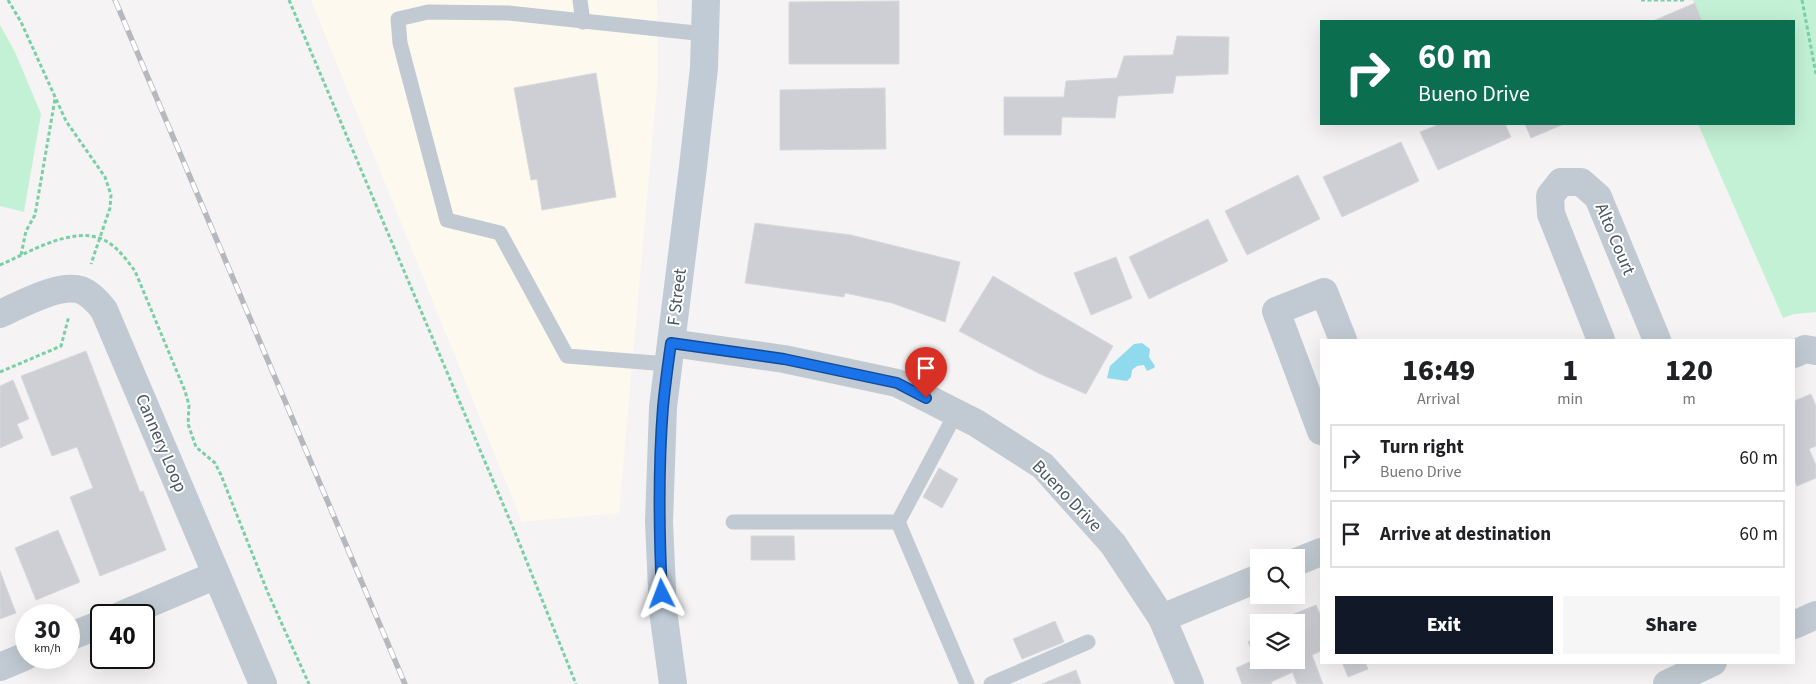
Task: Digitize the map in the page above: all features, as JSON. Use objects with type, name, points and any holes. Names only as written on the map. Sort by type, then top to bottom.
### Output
[{"type":"street","name":"F Street","points":[[673,684],[663,611],[659,522],[663,407],[704,68],[706,0]]},
{"type":"street","name":"Alto Court","points":[[1601,339],[1552,214],[1550,196],[1561,182],[1581,182],[1598,197],[1657,339]]},
{"type":"street","name":"Cannery Loop","points":[[0,314],[52,292],[68,289],[81,290],[95,298],[104,310],[263,684]]},
{"type":"street","points":[[1320,428],[1276,311],[1324,292],[1343,339]]},
{"type":"street","points":[[1795,354],[1805,349],[1816,351]]},
{"type":"street","name":"Bueno Drive","points":[[670,353],[784,359],[897,383],[976,423],[1043,466],[1113,544],[1162,618],[1190,684]]},
{"type":"street","points":[[1305,558],[1320,552]]},
{"type":"street","points":[[148,604],[216,575]]},
{"type":"street","points":[[1162,618],[1250,582]]},
{"type":"street","points":[[1795,625],[1816,615]]},
{"type":"street","points":[[0,667],[15,661]]},
{"type":"street","points":[[1667,684],[1709,664]]},
{"type":"lane","points":[[580,0],[583,22]]},
{"type":"lane","points":[[670,353],[567,356],[500,233],[447,220],[400,43],[398,19],[428,12],[507,7],[583,22],[705,34]]},
{"type":"lane","points":[[898,522],[956,413]]},
{"type":"lane","points":[[733,522],[898,522]]},
{"type":"lane","points":[[898,522],[967,684]]},
{"type":"lane","points":[[991,684],[1088,642]]},
{"type":"path","points":[[8,0],[21,22],[66,121],[105,177],[111,195],[110,208],[90,267]]},
{"type":"path","points":[[289,0],[514,530],[576,684]]},
{"type":"path","points":[[1641,0],[1684,0]]},
{"type":"path","points":[[1802,0],[1816,74]]},
{"type":"path","points":[[21,256],[26,231],[35,216],[56,97]]},
{"type":"path","points":[[0,265],[64,238],[78,236],[101,238],[126,258],[135,271],[189,405],[188,424],[196,447],[214,463],[221,474],[268,594],[309,684]]},
{"type":"path","points":[[0,372],[61,346],[70,315]]},
{"type":"shaded area","points":[[311,0],[657,0],[658,75],[619,513],[522,522]]},
{"type":"green space","points":[[1693,0],[1816,0],[1816,312],[1794,314],[1783,318],[1698,125],[1795,125],[1795,20],[1702,20]]},
{"type":"green space","points":[[0,25],[15,52],[41,114],[24,212],[0,206]]},
{"type":"water","points":[[1142,343],[1150,349],[1149,357],[1155,366],[1154,368],[1147,371],[1144,365],[1137,366],[1132,370],[1131,377],[1127,381],[1107,378],[1110,366],[1134,344]]},
{"type":"building","points":[[899,1],[899,64],[789,64],[789,2]]},
{"type":"building","points":[[1695,3],[1702,20],[1655,20]]},
{"type":"building","points":[[1177,36],[1229,37],[1228,74],[1176,76],[1173,93],[1118,96],[1115,118],[1062,117],[1061,135],[1004,135],[1004,97],[1064,97],[1066,81],[1117,78],[1124,56],[1173,55]]},
{"type":"building","points":[[596,73],[616,197],[542,210],[537,179],[531,180],[514,88]]},
{"type":"building","points":[[885,88],[886,149],[780,150],[780,90]]},
{"type":"building","points":[[1438,125],[1505,125],[1511,137],[1438,170],[1420,132]]},
{"type":"building","points":[[1525,125],[1562,125],[1531,138]]},
{"type":"building","points":[[1401,142],[1419,181],[1342,217],[1323,177]]},
{"type":"building","points":[[1298,175],[1320,219],[1247,255],[1225,211]]},
{"type":"building","points":[[1208,219],[1228,261],[1149,299],[1129,257]]},
{"type":"building","points":[[755,223],[851,235],[960,262],[945,322],[892,303],[845,293],[844,297],[745,283]]},
{"type":"building","points":[[1116,257],[1132,298],[1091,315],[1074,273]]},
{"type":"building","points":[[993,276],[1113,346],[1086,394],[1040,374],[959,331]]},
{"type":"building","points":[[86,351],[140,492],[143,491],[166,550],[100,576],[70,497],[93,488],[77,447],[52,456],[21,376]]},
{"type":"building","points":[[13,380],[29,419],[17,424],[23,438],[0,448],[0,386]]},
{"type":"building","points":[[1811,394],[1816,406],[1816,446],[1809,449],[1816,465],[1816,478],[1797,486],[1795,481],[1795,401]]},
{"type":"building","points":[[939,468],[958,479],[942,508],[923,497]]},
{"type":"building","points":[[58,530],[80,582],[36,600],[15,548]]},
{"type":"building","points":[[751,536],[794,536],[795,560],[751,560]]},
{"type":"building","points":[[0,571],[15,613],[0,619]]},
{"type":"building","points":[[1316,605],[1320,614],[1320,651],[1312,655],[1323,684],[1297,684],[1291,669],[1305,669],[1305,614],[1294,614]]},
{"type":"building","points":[[1055,621],[1064,642],[1022,659],[1013,639]]},
{"type":"building","points":[[1250,662],[1250,669],[1292,669],[1293,672],[1271,682],[1272,684],[1242,684],[1236,668]]},
{"type":"building","points":[[1343,664],[1366,664],[1368,669],[1348,677]]},
{"type":"building","points":[[1076,670],[1081,684],[1042,684]]},
{"type":"railway","points":[[115,0],[405,684]]},
{"type":"route","points":[[662,594],[659,522],[663,407],[671,343],[784,359],[897,383],[926,398]]}]
